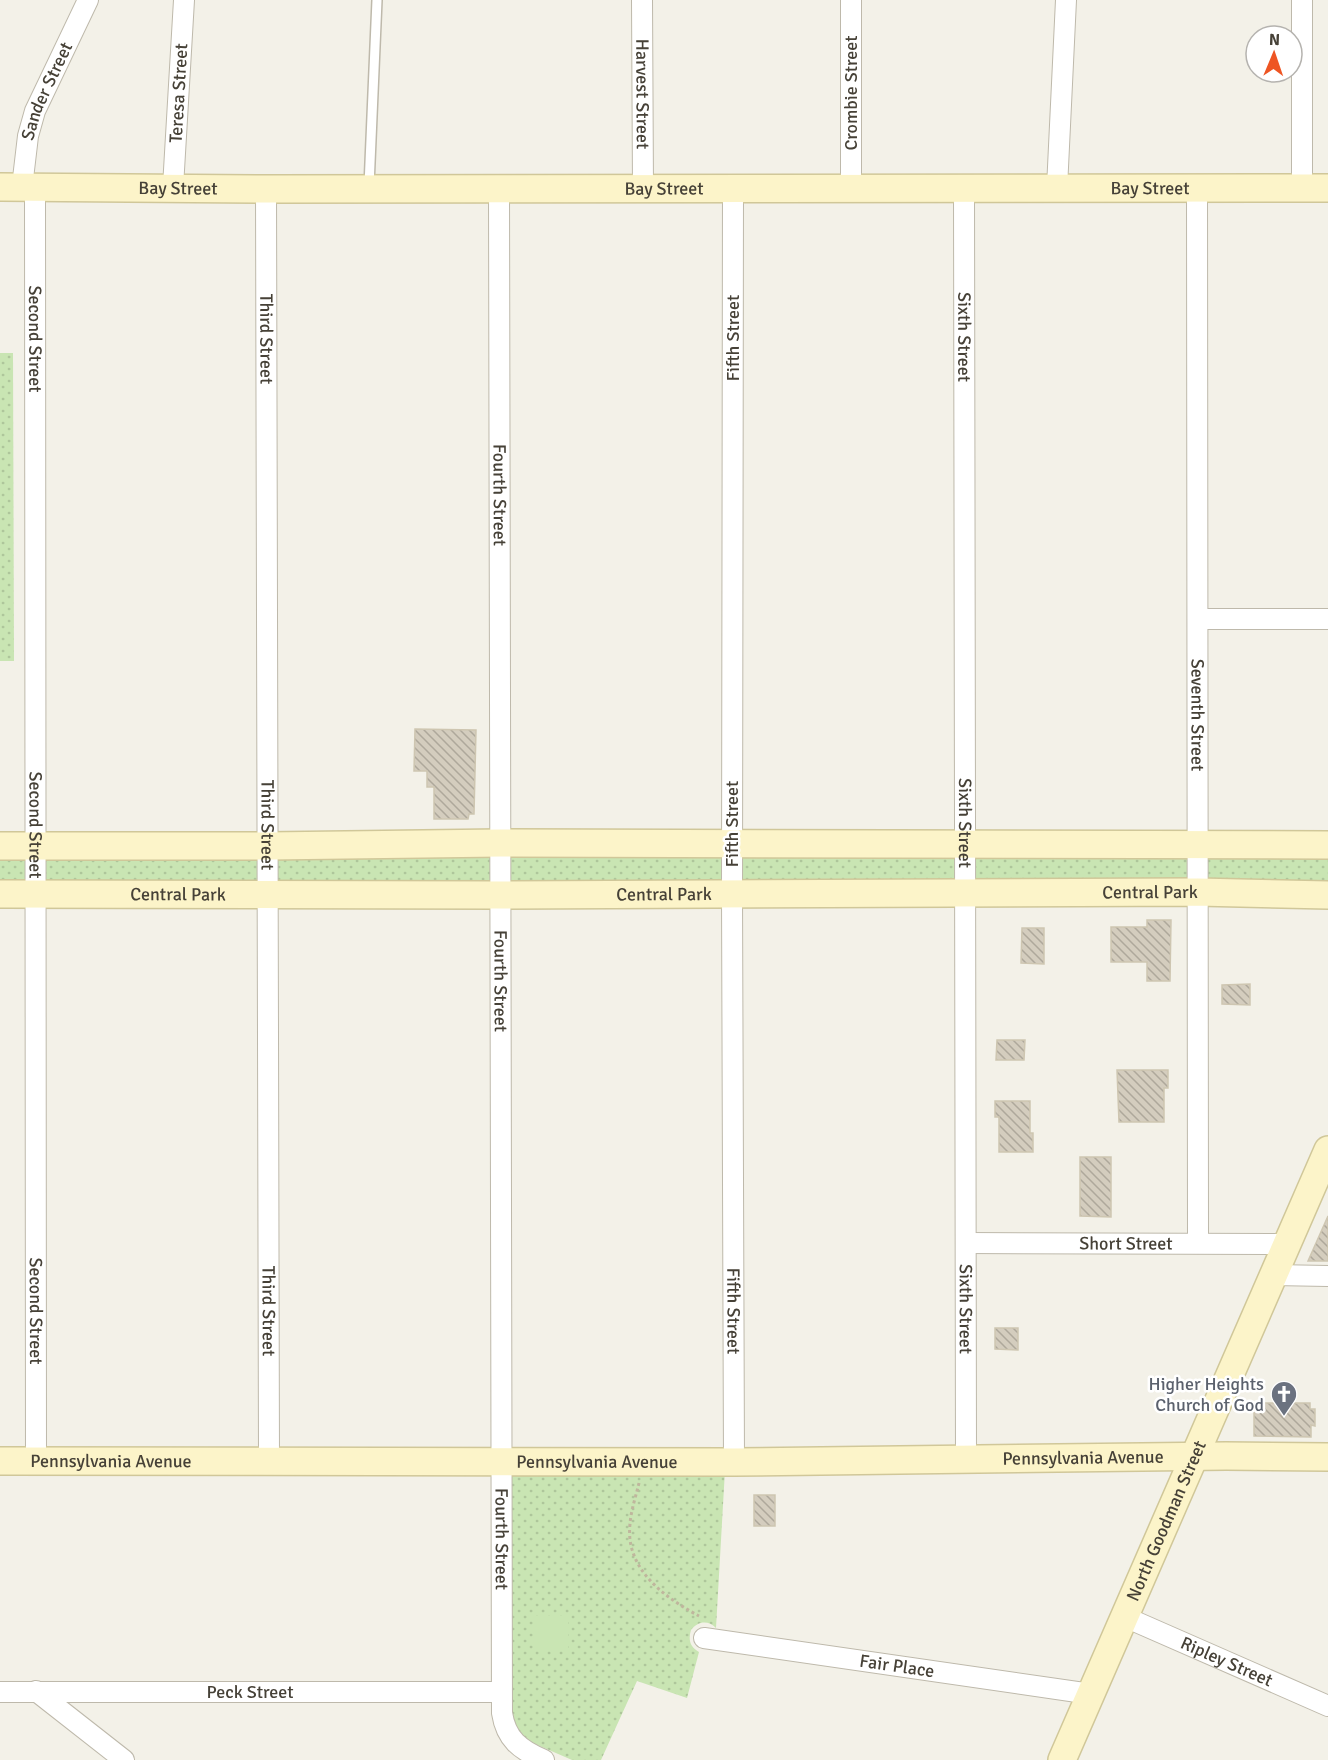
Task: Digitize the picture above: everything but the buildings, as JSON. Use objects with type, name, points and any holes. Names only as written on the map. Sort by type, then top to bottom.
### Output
[{"type":"main road","name":"Bay Street","points":[[19,187],[266,189],[1315,188]]},
{"type":"main road","points":[[0,846],[500,843],[964,846],[1328,845]]},
{"type":"main road","name":"Central Park","points":[[0,894],[500,895],[1198,892],[1328,896]]},
{"type":"main road","name":"North Goodman Street","points":[[1062,1760],[1328,1150]]},
{"type":"main road","name":"Pennsylvania Avenue","points":[[0,1461],[734,1462],[1328,1457]]},
{"type":"street","name":"Sander Street","points":[[19,187],[35,111],[88,0]]},
{"type":"street","name":"Teresa Street","points":[[173,187],[184,0]]},
{"type":"street","name":"Harvest Street","points":[[642,0],[643,188]]},
{"type":"street","name":"Crombie Street","points":[[851,0],[851,187]]},
{"type":"street","points":[[1057,188],[1066,0]]},
{"type":"street","points":[[1302,0],[1315,188]]},
{"type":"street","name":"Second Street","points":[[19,187],[36,847],[36,1461]]},
{"type":"street","name":"Fourth Street","points":[[499,187],[501,1692],[504,1727],[510,1738],[535,1758]]},
{"type":"street","name":"Fifth Street","points":[[734,187],[732,844],[734,1462]]},
{"type":"street","name":"Sixth Street","points":[[964,187],[966,1459]]},
{"type":"street","name":"Seventh Street","points":[[1197,187],[1198,1243]]},
{"type":"street","name":"Third Street","points":[[266,189],[269,1461]]},
{"type":"street","points":[[1198,620],[1328,619]]},
{"type":"street","name":"Short Street","points":[[966,1244],[1286,1244]]},
{"type":"street","points":[[1273,1275],[1328,1276]]},
{"type":"street","name":"Ripley Street","points":[[1125,1617],[1328,1706]]},
{"type":"street","name":"Fair Place","points":[[704,1638],[1090,1694]]},
{"type":"street","points":[[36,1691],[124,1760]]},
{"type":"street","name":"Peck Street","points":[[0,1692],[501,1692]]},
{"type":"lane","points":[[369,188],[377,0]]},
{"type":"path","points":[[640,1478],[629,1536],[635,1559],[643,1574],[661,1592],[699,1616]]},
{"type":"green space","points":[[0,353],[13,353],[14,661],[0,661]]},
{"type":"green space","points":[[0,853],[1328,853],[1328,885],[0,885]]},
{"type":"green space","points":[[725,1470],[716,1628],[703,1623],[691,1630],[690,1643],[699,1652],[687,1698],[637,1681],[601,1760],[572,1760],[519,1737],[511,1730],[511,1474]]},
{"type":"green space","points":[[534,1616],[568,1616],[568,1651],[534,1651]]},
{"type":"place","name":"Higher Heights Church of God","points":[[1284,1417]]}]
